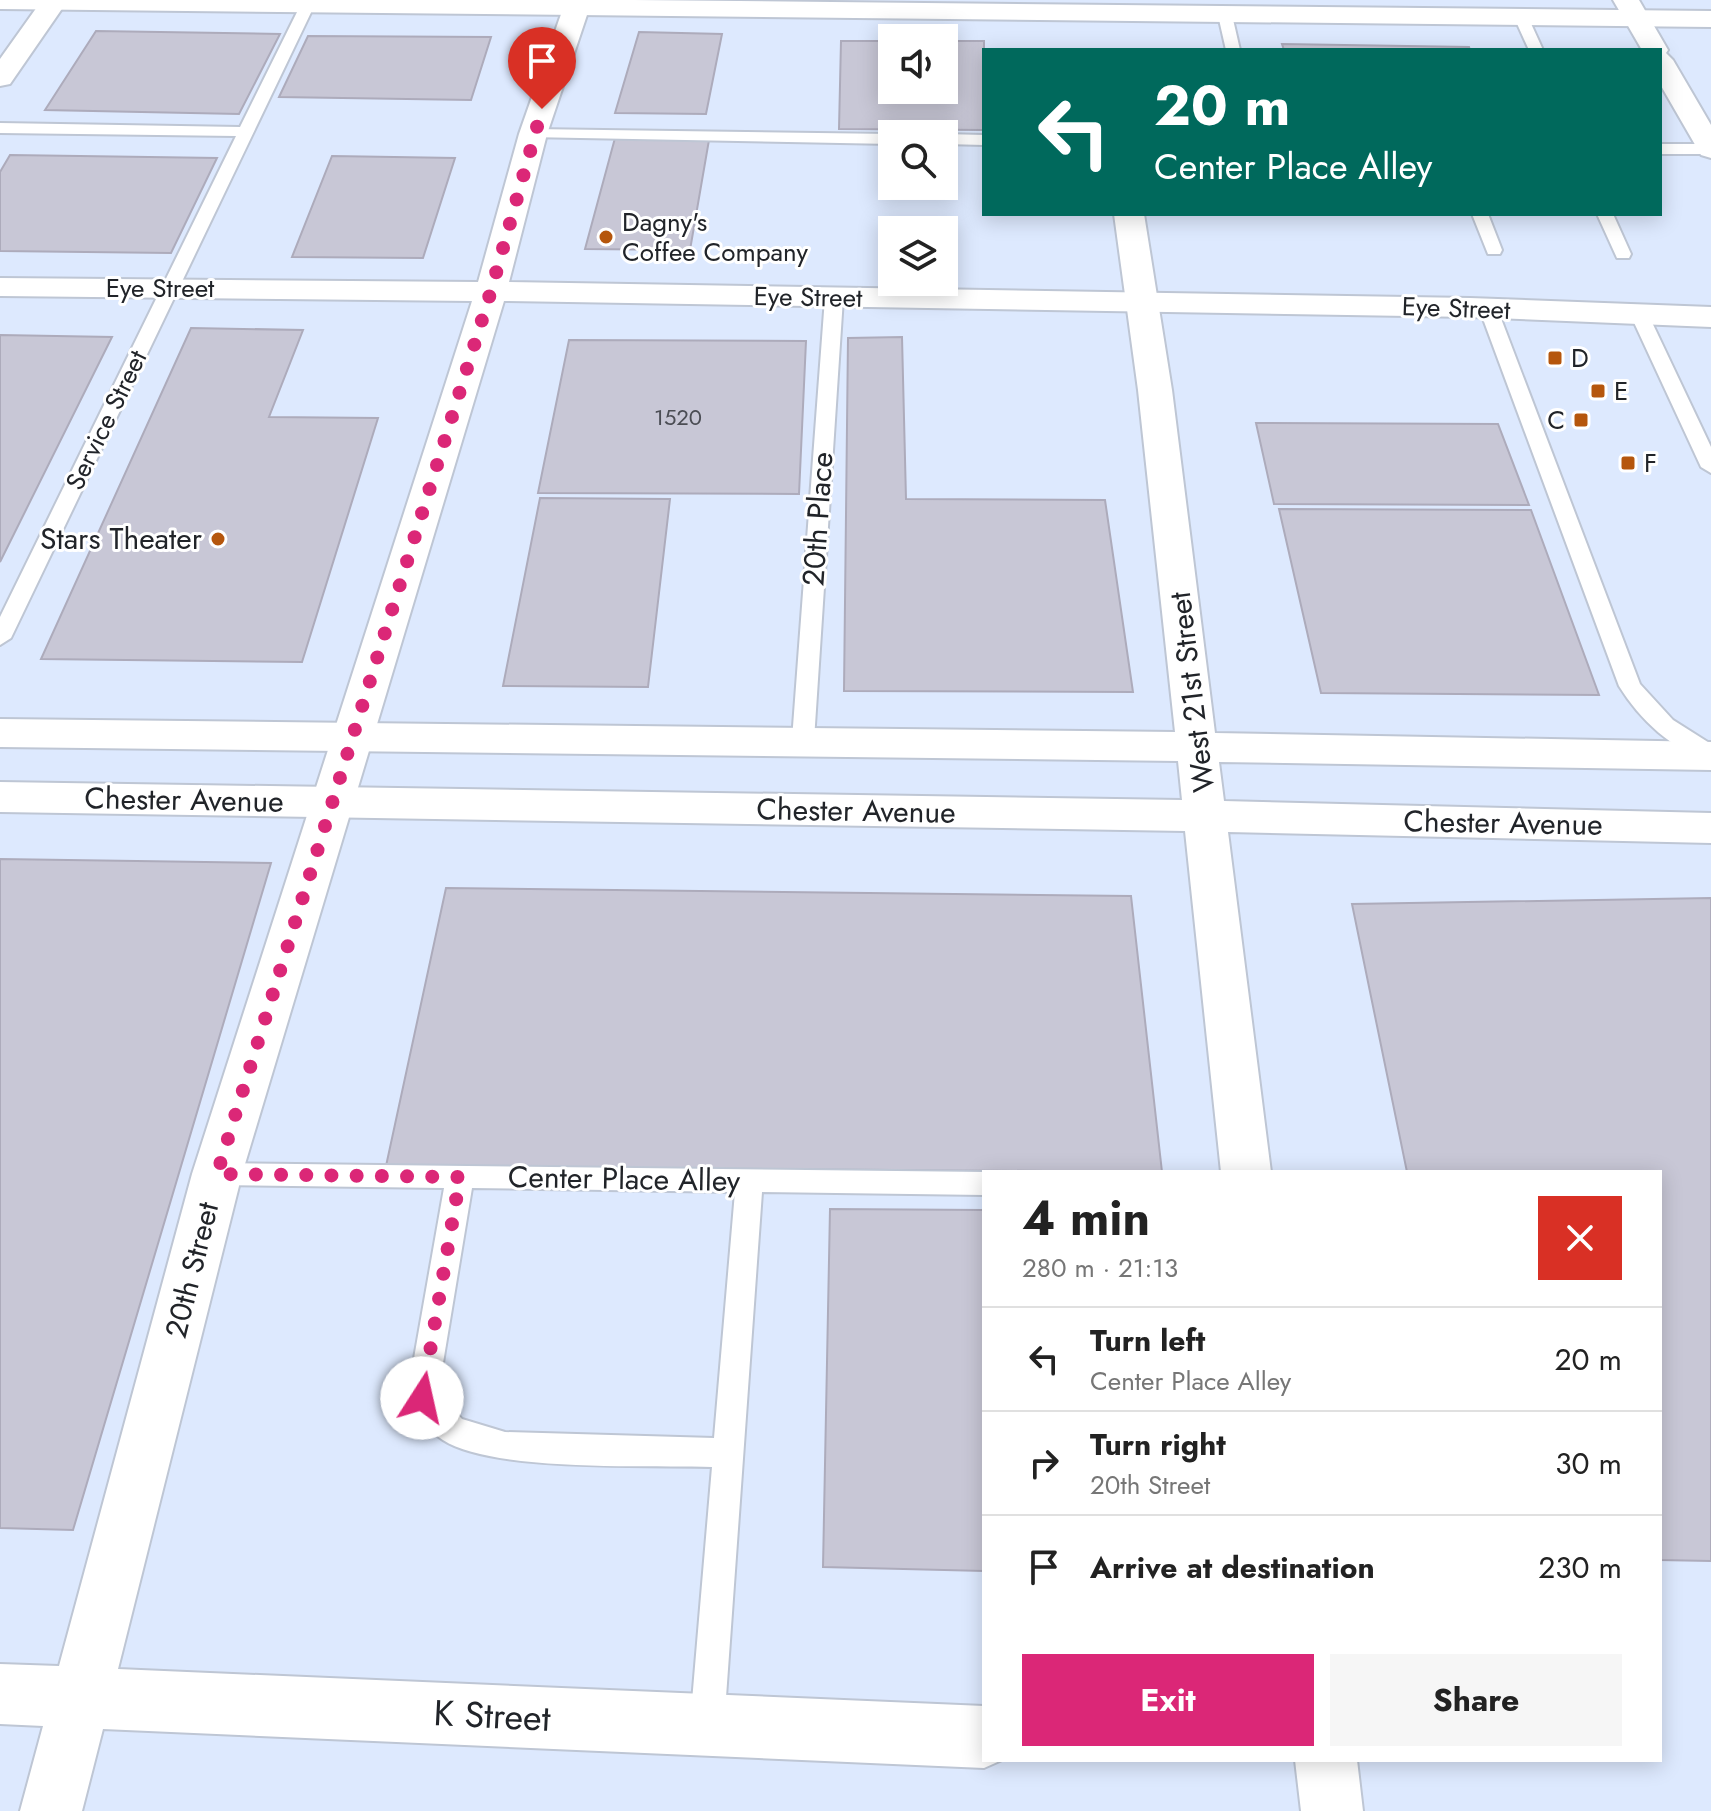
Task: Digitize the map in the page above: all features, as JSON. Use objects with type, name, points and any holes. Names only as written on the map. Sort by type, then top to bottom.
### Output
[{"type":"street","points":[[0,1],[578,4],[1103,17],[1521,17],[1631,9],[1711,19]]},
{"type":"street","points":[[0,78],[54,1]]},
{"type":"street","name":"20th Street","points":[[51,1811],[84,1695],[217,1174],[491,291],[533,134],[578,4]]},
{"type":"street","points":[[1631,9],[1654,48]]},
{"type":"street","points":[[1662,63],[1711,149]]},
{"type":"street","name":"West 21st Street","points":[[1129,216],[1144,301],[1199,749],[1246,1170]]},
{"type":"street","name":"Eye Street","points":[[0,287],[1144,301],[1488,308],[1711,317]]},
{"type":"street","points":[[0,733],[803,740],[1199,749],[1711,754]]},
{"type":"street","name":"Chester Avenue","points":[[0,797],[1207,816],[1711,828]]},
{"type":"street","name":"K Street","points":[[0,1694],[84,1695],[982,1737]]},
{"type":"street","points":[[1326,1762],[1332,1811]]},
{"type":"lane","name":"Service Street","points":[[0,638],[309,2]]},
{"type":"lane","points":[[1225,15],[1233,48]]},
{"type":"lane","points":[[1521,17],[1535,48]]},
{"type":"lane","points":[[0,128],[246,132]]},
{"type":"lane","points":[[533,134],[878,139]]},
{"type":"lane","points":[[958,139],[982,140]]},
{"type":"lane","points":[[1662,149],[1711,149]]},
{"type":"lane","points":[[1481,216],[1494,250]]},
{"type":"lane","points":[[1606,216],[1623,254]]},
{"type":"lane","name":"20th Place","points":[[803,740],[834,298]]},
{"type":"lane","points":[[1488,308],[1630,686],[1650,716],[1683,741],[1711,754]]},
{"type":"lane","points":[[1640,316],[1711,467]]},
{"type":"lane","name":"Center Place Alley","points":[[217,1174],[982,1183]]},
{"type":"lane","points":[[460,1177],[422,1398],[453,1430],[505,1446],[729,1453]]},
{"type":"lane","points":[[707,1725],[749,1180]]},
{"type":"shaded area","points":[[0,0],[1711,0],[1711,1811],[0,1811]]},
{"type":"building","points":[[96,31],[280,34],[239,114],[45,110]]},
{"type":"building","points":[[639,32],[722,34],[706,114],[615,113]]},
{"type":"building","points":[[308,36],[491,37],[471,100],[279,97]]},
{"type":"building","points":[[841,41],[878,41],[878,104],[958,104],[958,41],[984,41],[982,130],[958,130],[958,120],[878,120],[878,129],[839,129]]},
{"type":"building","points":[[1282,44],[1469,48],[1283,48]]},
{"type":"building","points":[[615,138],[709,140],[690,250],[585,249]]},
{"type":"building","points":[[10,155],[217,158],[171,253],[0,251],[0,172]]},
{"type":"building","points":[[332,156],[455,158],[423,258],[292,257]]},
{"type":"building","name":"Stars Theater","points":[[191,328],[303,330],[269,417],[378,418],[302,662],[41,659]]},
{"type":"building","points":[[0,335],[112,337],[0,562]]},
{"type":"building","points":[[902,337],[906,499],[1105,500],[1133,692],[844,691],[848,338]]},
{"type":"building","points":[[569,340],[806,341],[799,494],[538,493]]},
{"type":"building","points":[[1256,423],[1498,424],[1529,505],[1274,504]]},
{"type":"building","points":[[540,498],[670,499],[648,687],[503,686]]},
{"type":"building","points":[[1279,509],[1531,510],[1599,695],[1321,693]]},
{"type":"building","points":[[0,859],[271,863],[73,1530],[0,1528]]},
{"type":"building","points":[[446,888],[1131,896],[1162,1170],[386,1166]]},
{"type":"building","points":[[1711,898],[1711,1561],[1662,1560],[1662,1170],[1407,1170],[1352,904]]},
{"type":"building","points":[[830,1209],[982,1210],[982,1571],[823,1567]]},
{"type":"place","name":"Dagny's Coffee Company","points":[[606,237]]},
{"type":"place","name":"D","points":[[1555,358]]},
{"type":"place","name":"E","points":[[1598,391]]},
{"type":"place","name":"C","points":[[1581,420]]},
{"type":"place","name":"F","points":[[1628,463]]},
{"type":"place","name":"Stars Theater","points":[[218,539]]},
{"type":"route","points":[[422,1398],[460,1177],[217,1174],[491,291],[542,109]]}]
